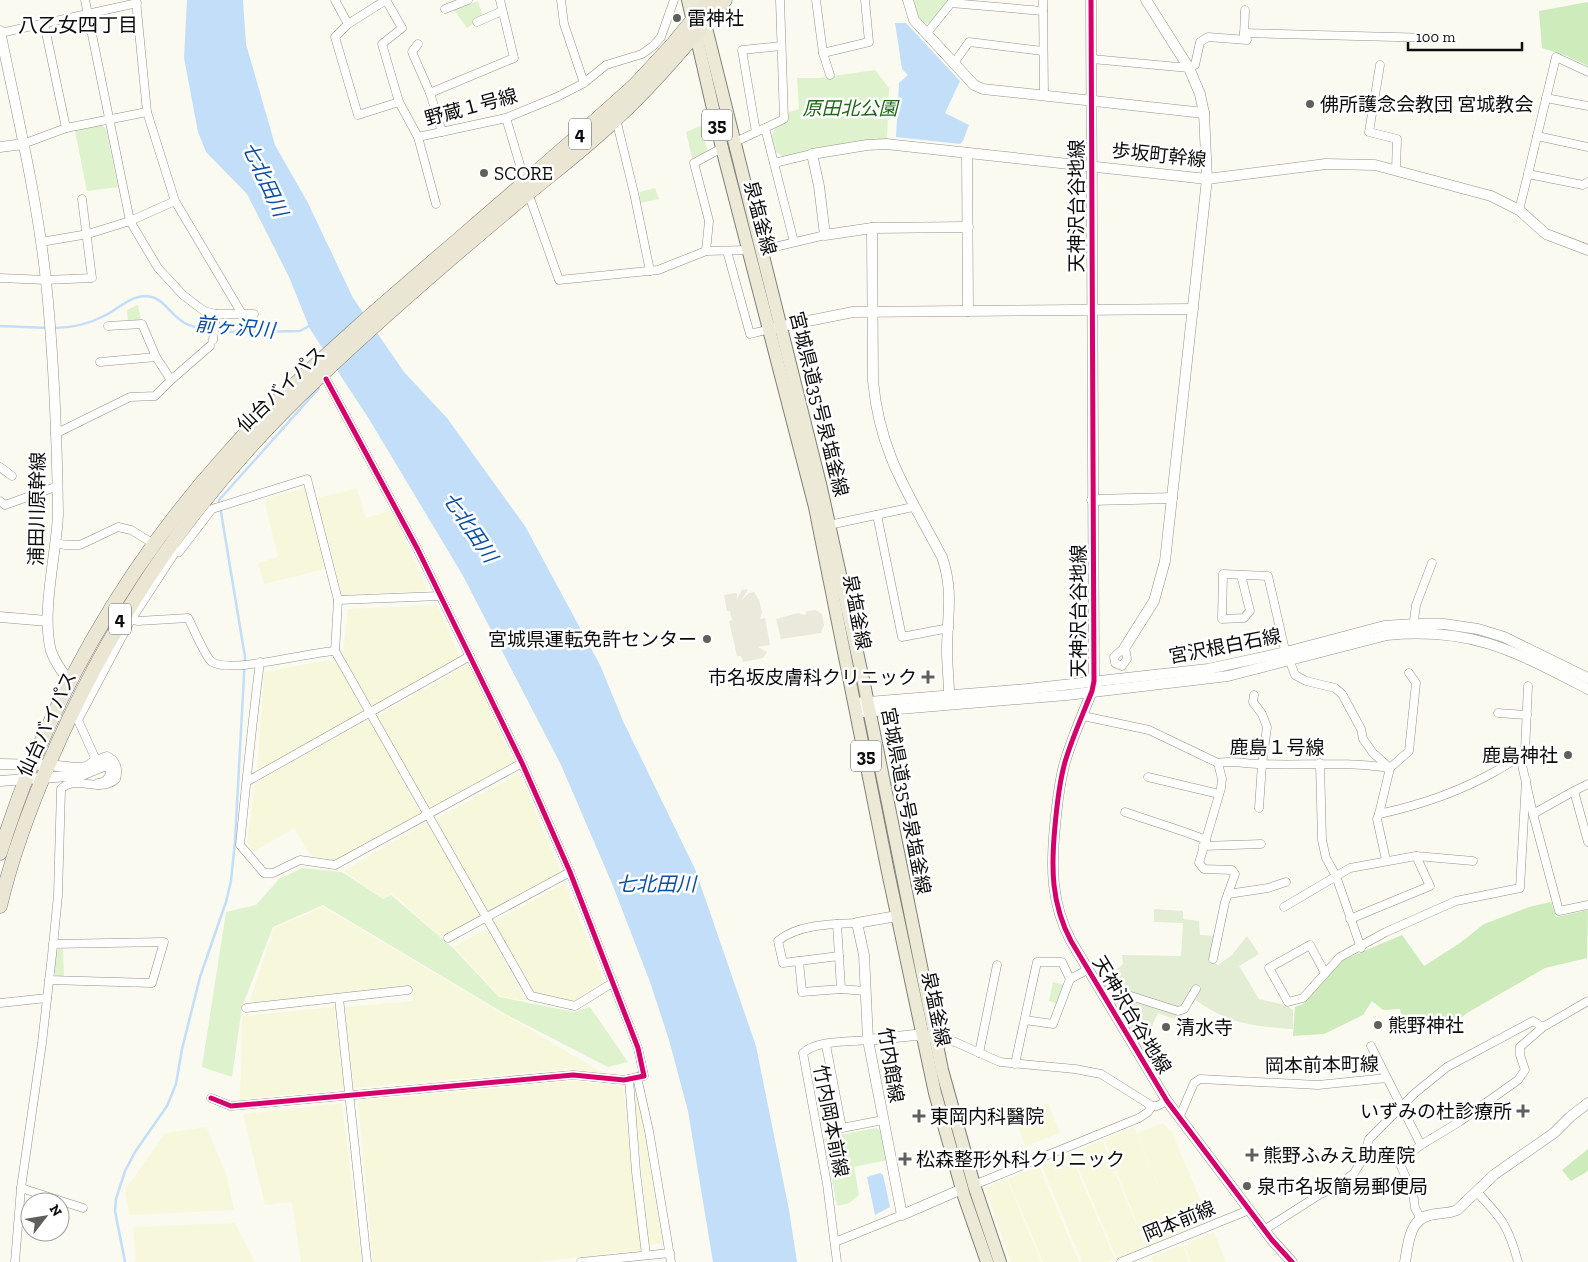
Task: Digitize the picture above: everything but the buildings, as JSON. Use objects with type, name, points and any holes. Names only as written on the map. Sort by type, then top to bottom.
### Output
[{"type":"highway","name":"仙台バイパス","points":[[0,853],[32,764],[69,681],[100,626],[154,544],[226,454],[318,375],[442,259],[634,85],[700,15],[725,0]]},
{"type":"highway","name":"仙台バイパス","points":[[442,259],[616,119],[700,15]]},
{"type":"highway","name":"仙台バイパス","points":[[0,906],[12,858],[41,779],[101,652],[127,618],[172,549],[236,461],[318,375]]},
{"type":"main road","name":"35","points":[[688,0],[700,15]]},
{"type":"main road","name":"宮城県道35号泉塩釜線","points":[[700,15],[728,146],[829,525],[862,707],[929,1037],[968,1187],[1000,1262]]},
{"type":"main road","name":"泉塩釜線","points":[[775,328],[862,707],[897,916],[929,1037]]},
{"type":"main road","name":"35","points":[[968,1187],[987,1262]]},
{"type":"street","points":[[85,0],[86,14],[130,221],[158,268],[183,295],[204,311],[216,314],[254,314]]},
{"type":"street","points":[[335,0],[348,24]]},
{"type":"street","points":[[386,0],[348,24],[335,37],[358,115],[399,102]]},
{"type":"street","name":"野蔵１号線","points":[[386,0],[402,28],[382,44],[399,102],[418,138],[506,118],[557,97],[584,83],[606,66],[642,54],[653,46],[661,36],[674,0]]},
{"type":"street","points":[[446,9],[468,0]]},
{"type":"street","points":[[430,93],[514,58],[500,0]]},
{"type":"street","points":[[560,0],[564,24],[584,83]]},
{"type":"street","points":[[706,251],[709,221],[694,162],[784,119],[780,46],[780,0]]},
{"type":"street","points":[[816,0],[823,53],[830,75]]},
{"type":"street","points":[[823,53],[869,42],[865,0]]},
{"type":"street","points":[[908,0],[914,20],[974,85],[983,88],[1204,113]]},
{"type":"street","points":[[1043,0],[1044,95]]},
{"type":"street","name":"天神沢台谷地線","points":[[1091,0],[1093,686],[1059,783],[1052,875],[1062,923],[1087,970],[1167,1101],[1264,1230],[1292,1262]]},
{"type":"street","points":[[46,280],[23,144],[0,32],[137,2],[148,112],[175,201],[242,314]]},
{"type":"street","points":[[1126,647],[1146,615],[1161,581],[1207,179],[1204,113],[1200,94],[1189,68],[1150,2]]},
{"type":"street","points":[[927,33],[951,3],[1043,10]]},
{"type":"street","points":[[477,22],[502,10]]},
{"type":"street","points":[[1245,10],[1245,37]]},
{"type":"street","points":[[44,23],[66,128]]},
{"type":"street","points":[[1092,60],[1189,68],[1195,65],[1200,42],[1208,37],[1434,38]]},
{"type":"street","points":[[954,63],[969,42],[1043,51]]},
{"type":"street","points":[[418,44],[412,52],[430,93],[442,132]]},
{"type":"street","points":[[756,132],[742,50],[780,46]]},
{"type":"street","points":[[1519,210],[1556,57],[1588,72]]},
{"type":"street","points":[[1380,65],[1369,132],[1397,139],[1396,170]]},
{"type":"street","points":[[1546,98],[1588,106]]},
{"type":"street","points":[[0,147],[23,144],[66,128],[148,112]]},
{"type":"street","points":[[506,118],[522,172]]},
{"type":"street","points":[[616,119],[650,271]]},
{"type":"street","points":[[765,128],[794,242]]},
{"type":"street","points":[[1537,136],[1588,146]]},
{"type":"street","points":[[418,138],[436,204]]},
{"type":"street","name":"歩坂町幹線","points":[[812,154],[867,145],[886,144],[1207,179],[1326,164],[1375,165],[1491,196],[1519,210],[1546,234],[1588,250]]},
{"type":"street","points":[[967,153],[968,311]]},
{"type":"street","points":[[774,163],[812,154],[819,186],[825,234]]},
{"type":"street","points":[[1528,174],[1583,185],[1588,182]]},
{"type":"street","points":[[0,278],[46,280],[92,278],[82,198]]},
{"type":"street","points":[[40,242],[88,234],[130,221],[175,201]]},
{"type":"street","points":[[531,201],[559,280],[658,270],[706,251],[755,250],[825,234],[872,228],[968,227]]},
{"type":"street","points":[[872,228],[875,406],[889,458],[942,557],[947,572],[950,601],[947,650],[949,694]]},
{"type":"street","points":[[727,251],[750,334],[837,314],[1193,309]]},
{"type":"street","name":"浦田川原幹線","points":[[46,280],[58,486],[57,543],[47,621],[52,653],[69,681]]},
{"type":"street","points":[[55,434],[130,397],[155,396],[212,340],[216,314]]},
{"type":"street","points":[[108,326],[142,324],[156,357],[171,380]]},
{"type":"street","points":[[100,362],[156,357]]},
{"type":"street","points":[[211,1098],[231,1106],[573,1075],[633,1078],[644,1076],[638,1048],[570,872],[522,763],[394,502],[318,375]]},
{"type":"street","points":[[0,467],[12,476]]},
{"type":"street","points":[[172,549],[179,552],[212,509],[308,480],[338,600],[335,651],[530,996],[575,1006],[609,985],[614,985]]},
{"type":"street","points":[[0,501],[5,505],[58,486]]},
{"type":"street","points":[[1092,500],[1172,498]]},
{"type":"street","points":[[829,525],[914,507]]},
{"type":"street","points":[[877,515],[902,637],[949,628]]},
{"type":"street","points":[[57,543],[80,545],[118,527],[131,530],[154,544]]},
{"type":"street","points":[[1413,628],[1416,605],[1432,563]]},
{"type":"street","points":[[1241,575],[1250,611],[1244,618],[1222,619],[1223,574],[1268,576],[1288,657],[1295,675],[1306,681],[1329,686],[1342,694],[1361,728],[1363,739],[1373,753],[1390,768]]},
{"type":"street","points":[[338,600],[440,596]]},
{"type":"street","points":[[0,617],[47,621]]},
{"type":"street","points":[[96,760],[78,720],[127,618],[188,618],[210,661],[221,665],[258,663],[335,651]]},
{"type":"street","points":[[862,707],[1228,676],[1288,657],[1413,628],[1444,624],[1478,629],[1504,637],[1588,678]]},
{"type":"street","points":[[1413,628],[1490,642],[1588,688]]},
{"type":"street","points":[[248,781],[470,656]]},
{"type":"street","points":[[258,663],[249,742],[248,781],[240,845],[264,873],[268,874],[300,860],[335,865],[428,816],[522,763]]},
{"type":"street","points":[[1386,860],[1376,819],[1379,814],[1390,768],[1408,751],[1416,683],[1409,673]]},
{"type":"street","points":[[862,707],[949,694],[1093,686]]},
{"type":"street","points":[[1379,814],[1408,808],[1461,789],[1520,756],[1525,751],[1528,686]]},
{"type":"street","points":[[1254,695],[1253,702],[1262,714],[1268,727],[1262,764],[1259,808]]},
{"type":"street","points":[[1498,713],[1527,715]]},
{"type":"street","name":"鹿島１号線","points":[[1082,716],[1149,730],[1218,764],[1226,761],[1262,764],[1362,763],[1390,768]]},
{"type":"street","points":[[0,764],[32,764],[82,768],[102,756],[110,758],[117,769],[114,781],[106,785],[70,783],[61,789],[58,895],[48,998],[21,1188],[15,1262]]},
{"type":"street","points":[[1520,756],[1533,814],[1559,911],[1588,905]]},
{"type":"street","points":[[1320,763],[1322,840],[1326,858],[1336,876],[1361,948]]},
{"type":"street","points":[[1213,959],[1228,894],[1235,874],[1232,870],[1204,868],[1198,862],[1219,794],[1222,779],[1218,764]]},
{"type":"street","points":[[0,780],[41,779],[87,774],[100,766],[106,765],[110,769],[111,775],[106,782],[98,784]]},
{"type":"street","points":[[1148,776],[1219,794]]},
{"type":"street","points":[[1325,973],[1310,944],[1269,968],[1288,1002],[1303,998],[1340,957],[1361,948],[1386,932],[1456,901],[1520,888],[1526,780]]},
{"type":"street","points":[[1533,814],[1588,784]]},
{"type":"street","points":[[1574,791],[1588,842]]},
{"type":"street","points":[[1126,812],[1166,828],[1175,827],[1204,843],[1261,844]]},
{"type":"street","points":[[1284,908],[1350,868],[1416,856],[1474,861]]},
{"type":"street","points":[[1350,918],[1430,886],[1416,856]]},
{"type":"street","points":[[448,938],[570,872]]},
{"type":"street","points":[[1228,894],[1268,888],[1286,882]]},
{"type":"street","points":[[839,956],[784,963],[778,941],[792,934],[824,924],[857,923],[897,916]]},
{"type":"street","name":"竹内館線","points":[[857,923],[864,955],[868,1040],[902,1215]]},
{"type":"street","points":[[837,924],[841,989]]},
{"type":"street","points":[[49,980],[152,983],[164,942],[53,944]]},
{"type":"street","points":[[798,961],[802,992],[841,989],[865,990]]},
{"type":"street","points":[[1015,1064],[1037,962],[1062,962],[1070,979]]},
{"type":"street","points":[[978,1053],[996,965]]},
{"type":"street","points":[[1025,1020],[1053,1024],[1070,979],[1087,970]]},
{"type":"street","points":[[1101,992],[1115,991],[1178,1011],[1184,1009],[1196,989]]},
{"type":"street","points":[[246,1008],[408,990]]},
{"type":"street","points":[[0,1003],[48,998]]},
{"type":"street","points":[[339,998],[367,1262]]},
{"type":"street","points":[[1421,1219],[1415,1208],[1413,1193],[1399,1162],[1421,1144],[1459,1122],[1518,1080],[1525,1070],[1520,1055],[1520,1047],[1543,1027],[1588,1001]]},
{"type":"street","points":[[1264,1230],[1319,1195],[1338,1186],[1354,1173],[1363,1159],[1369,1138],[1440,1073],[1468,1054],[1500,1040],[1524,1024],[1533,1022],[1543,1027]]},
{"type":"street","points":[[868,1040],[929,1037],[955,1042],[1000,1062],[1075,1068],[1101,1074],[1152,1106],[1157,1106],[1167,1101]]},
{"type":"street","name":"竹内岡本前線","points":[[837,1262],[827,1184],[803,1054],[808,1049],[826,1045],[868,1040]]},
{"type":"street","points":[[826,1045],[842,1128],[883,1120]]},
{"type":"street","points":[[1371,1046],[1387,1078]]},
{"type":"street","points":[[633,1078],[651,1140],[671,1262]]},
{"type":"street","points":[[633,1078],[636,1172],[646,1255]]},
{"type":"street","name":"岡本前本町線","points":[[1179,1118],[1194,1083],[1200,1079],[1318,1084],[1387,1078],[1421,1144]]},
{"type":"street","points":[[1405,1262],[1410,1236],[1415,1225],[1421,1219],[1428,1215],[1450,1213],[1457,1210],[1495,1174],[1554,1133],[1570,1116],[1588,1103]]},
{"type":"street","points":[[835,1242],[1139,1118],[1148,1112],[1152,1106]]},
{"type":"street","points":[[21,1188],[83,1208]]},
{"type":"street","points":[[1476,1192],[1500,1216],[1509,1232],[1518,1262]]},
{"type":"street","name":"岡本前線","points":[[1121,1262],[1249,1210]]},
{"type":"street","points":[[581,1262],[670,1253]]},
{"type":"green space","points":[[914,0],[949,0],[929,23],[924,24],[916,13]]},
{"type":"green space","points":[[478,1],[483,17],[467,28],[454,10]]},
{"type":"green space","points":[[1588,2],[1588,66],[1567,56],[1542,48],[1539,11]]},
{"type":"green space","name":"原田北公園","points":[[875,70],[889,88],[887,141],[822,148],[784,157],[776,152],[771,136],[776,127],[787,121],[787,113],[799,109],[797,78],[819,78]]},
{"type":"green space","points":[[707,123],[711,136],[704,138],[708,151],[692,158],[686,132]]},
{"type":"green space","points":[[100,124],[106,129],[118,187],[87,191],[75,131]]},
{"type":"green space","points":[[655,188],[659,199],[639,203],[640,192]]},
{"type":"green space","points":[[138,305],[141,321],[128,322],[127,310]]},
{"type":"green space","points":[[305,488],[326,569],[264,584],[258,563],[278,557],[264,499]]},
{"type":"green space","points":[[357,488],[366,518],[392,510],[428,591],[342,595],[317,498]]},
{"type":"green space","points":[[437,605],[460,657],[372,706],[343,656],[348,609]]},
{"type":"green space","points":[[328,660],[338,665],[363,711],[257,772],[264,672]]},
{"type":"green space","points":[[468,664],[514,762],[430,810],[376,717]]},
{"type":"green space","points":[[369,719],[421,814],[335,861],[310,855],[294,828],[254,852],[247,843],[255,783]]},
{"type":"green space","points":[[519,773],[561,872],[488,913],[434,820]]},
{"type":"green space","points":[[427,822],[480,916],[442,938],[392,893],[383,899],[344,871]]},
{"type":"green space","points":[[302,868],[342,872],[383,899],[391,895],[453,948],[499,997],[574,1012],[590,1007],[628,1062],[608,1067],[507,1015],[323,905],[273,927],[242,1007],[232,1077],[202,1067],[226,912],[256,905],[279,879]]},
{"type":"green space","points":[[565,883],[604,981],[574,1002],[535,993],[494,922]]},
{"type":"green space","points":[[1551,902],[1556,917],[1588,910],[1587,958],[1545,968],[1467,1013],[1454,1024],[1405,1030],[1400,1009],[1383,1010],[1372,1001],[1363,1015],[1324,1034],[1293,1036],[1295,1007],[1303,1004],[1343,960],[1402,935],[1424,966],[1460,943],[1484,924],[1529,907]]},
{"type":"green space","points":[[323,907],[605,1074],[570,1069],[354,1088],[345,1007],[413,1001],[412,985],[249,1003],[274,928]]},
{"type":"green space","points":[[1154,909],[1183,911],[1183,919],[1199,921],[1200,935],[1216,936],[1210,961],[1218,965],[1232,955],[1247,936],[1259,954],[1239,966],[1259,999],[1285,1005],[1293,1010],[1293,1029],[1264,1027],[1230,1019],[1194,999],[1186,1013],[1177,1020],[1158,1013],[1151,1028],[1145,1055],[1097,976],[1117,969],[1123,964],[1122,955],[1181,956],[1183,923],[1154,922]]},
{"type":"green space","points":[[487,929],[526,1001],[499,996],[454,947]]},
{"type":"green space","points":[[59,949],[63,949],[64,977],[58,977],[54,972],[56,952]]},
{"type":"green space","points":[[1053,982],[1065,985],[1057,1004],[1049,1001]]},
{"type":"green space","points":[[334,1007],[344,1089],[240,1099],[242,1016]]},
{"type":"green space","points":[[574,1081],[623,1087],[641,1250],[538,1262],[373,1262],[358,1101]]},
{"type":"green space","points":[[634,1094],[638,1094],[663,1243],[649,1245]]},
{"type":"green space","points":[[342,1103],[361,1262],[301,1262],[292,1202],[265,1205],[243,1114]]},
{"type":"green space","points":[[1048,1103],[1060,1133],[1025,1146],[1014,1116]]},
{"type":"green space","points":[[1163,1123],[1172,1132],[1209,1221],[1178,1234],[1137,1133]]},
{"type":"green space","points":[[206,1127],[226,1174],[234,1210],[129,1215],[125,1190],[165,1133]]},
{"type":"green space","points":[[1134,1127],[1178,1234],[1149,1246],[1146,1246],[1104,1139]]},
{"type":"green space","points":[[876,1128],[881,1131],[887,1160],[854,1167],[859,1195],[849,1203],[837,1206],[824,1138]]},
{"type":"green space","points":[[1102,1140],[1145,1246],[1117,1259],[1072,1153]]},
{"type":"green space","points":[[1588,1149],[1588,1171],[1571,1181],[1562,1170]]},
{"type":"green space","points":[[1070,1154],[1115,1259],[1107,1262],[1082,1262],[1042,1166]]},
{"type":"green space","points":[[1039,1166],[1079,1262],[1043,1262],[1008,1179]]},
{"type":"green space","points":[[1007,1179],[1041,1262],[1011,1262],[985,1188]]},
{"type":"green space","points":[[235,1223],[255,1262],[134,1262],[136,1257],[133,1227]]},
{"type":"green space","points":[[1214,1232],[1226,1262],[1191,1262],[1185,1247],[1188,1245],[1187,1243]]},
{"type":"green space","points":[[1180,1246],[1183,1247],[1189,1262],[1153,1262],[1151,1257]]},
{"type":"shaded area","points":[[748,589],[742,600],[749,593],[754,592],[759,600],[762,612],[760,619],[765,618],[770,645],[758,647],[767,652],[763,658],[743,662],[741,656],[737,656],[729,621],[732,620],[730,611],[727,611],[724,595],[735,593],[737,594],[737,599],[742,590]]},
{"type":"shaded area","points":[[816,610],[822,614],[824,625],[821,633],[781,639],[776,619],[798,613],[805,615],[807,611]]},
{"type":"water","name":"七北田川","points":[[187,0],[243,0],[246,44],[275,145],[308,203],[353,298],[404,372],[447,418],[525,526],[600,665],[623,721],[695,869],[756,1046],[789,1210],[797,1262],[713,1262],[688,1111],[669,1040],[650,982],[613,886],[561,765],[462,574],[369,419],[310,329],[289,277],[247,194],[206,152],[198,132],[184,58]]},
{"type":"water","points":[[895,23],[906,23],[960,81],[945,113],[969,125],[960,144],[896,137],[899,83],[908,75],[902,69]]},
{"type":"water","points":[[880,1173],[883,1175],[890,1207],[875,1215],[867,1177]]},
{"type":"waterway","name":"前ヶ沢川","points":[[54,328],[87,323],[106,315],[130,300],[146,296],[159,300],[183,322],[215,331],[300,331],[311,325]]},
{"type":"waterway","name":"前ヶ沢川","points":[[0,326],[48,328]]},
{"type":"waterway","points":[[125,1262],[115,1211],[116,1199],[125,1171],[135,1152],[167,1106],[176,1084],[182,1049],[200,977],[226,902],[231,881],[245,657],[219,500],[319,388]]},
{"type":"cycle path","points":[[1091,0],[1094,681],[1092,691],[1068,753],[1060,786],[1053,856],[1056,899],[1064,927],[1071,941],[1167,1101],[1272,1240],[1292,1262]]},
{"type":"cycle path","points":[[211,1098],[231,1106],[573,1075],[624,1080],[644,1076],[638,1048],[570,872],[522,763],[418,550],[326,379]]},
{"type":"place","name":"雷神社","points":[[677,18]]},
{"type":"place","name":"佛所護念会教団 宮城教会","points":[[1310,104]]},
{"type":"place","name":"SCORE","points":[[484,173]]},
{"type":"place","name":"宮城県運転免許センター","points":[[707,639]]},
{"type":"place","name":"市名坂皮膚科クリニック","points":[[928,677]]},
{"type":"place","name":"鹿島神社","points":[[1568,755]]},
{"type":"place","name":"熊野神社","points":[[1378,1025]]},
{"type":"place","name":"清水寺","points":[[1166,1027]]},
{"type":"place","name":"いずみの杜診療所","points":[[1523,1111]]},
{"type":"place","name":"東岡内科醫院","points":[[919,1116]]},
{"type":"place","name":"熊野ふみえ助産院","points":[[1252,1155]]},
{"type":"place","name":"松森整形外科クリニック","points":[[905,1159]]},
{"type":"place","name":"泉市名坂簡易郵便局","points":[[1247,1186]]},
{"type":"district","name":"八乙女四丁目","points":[[78,25]]}]
